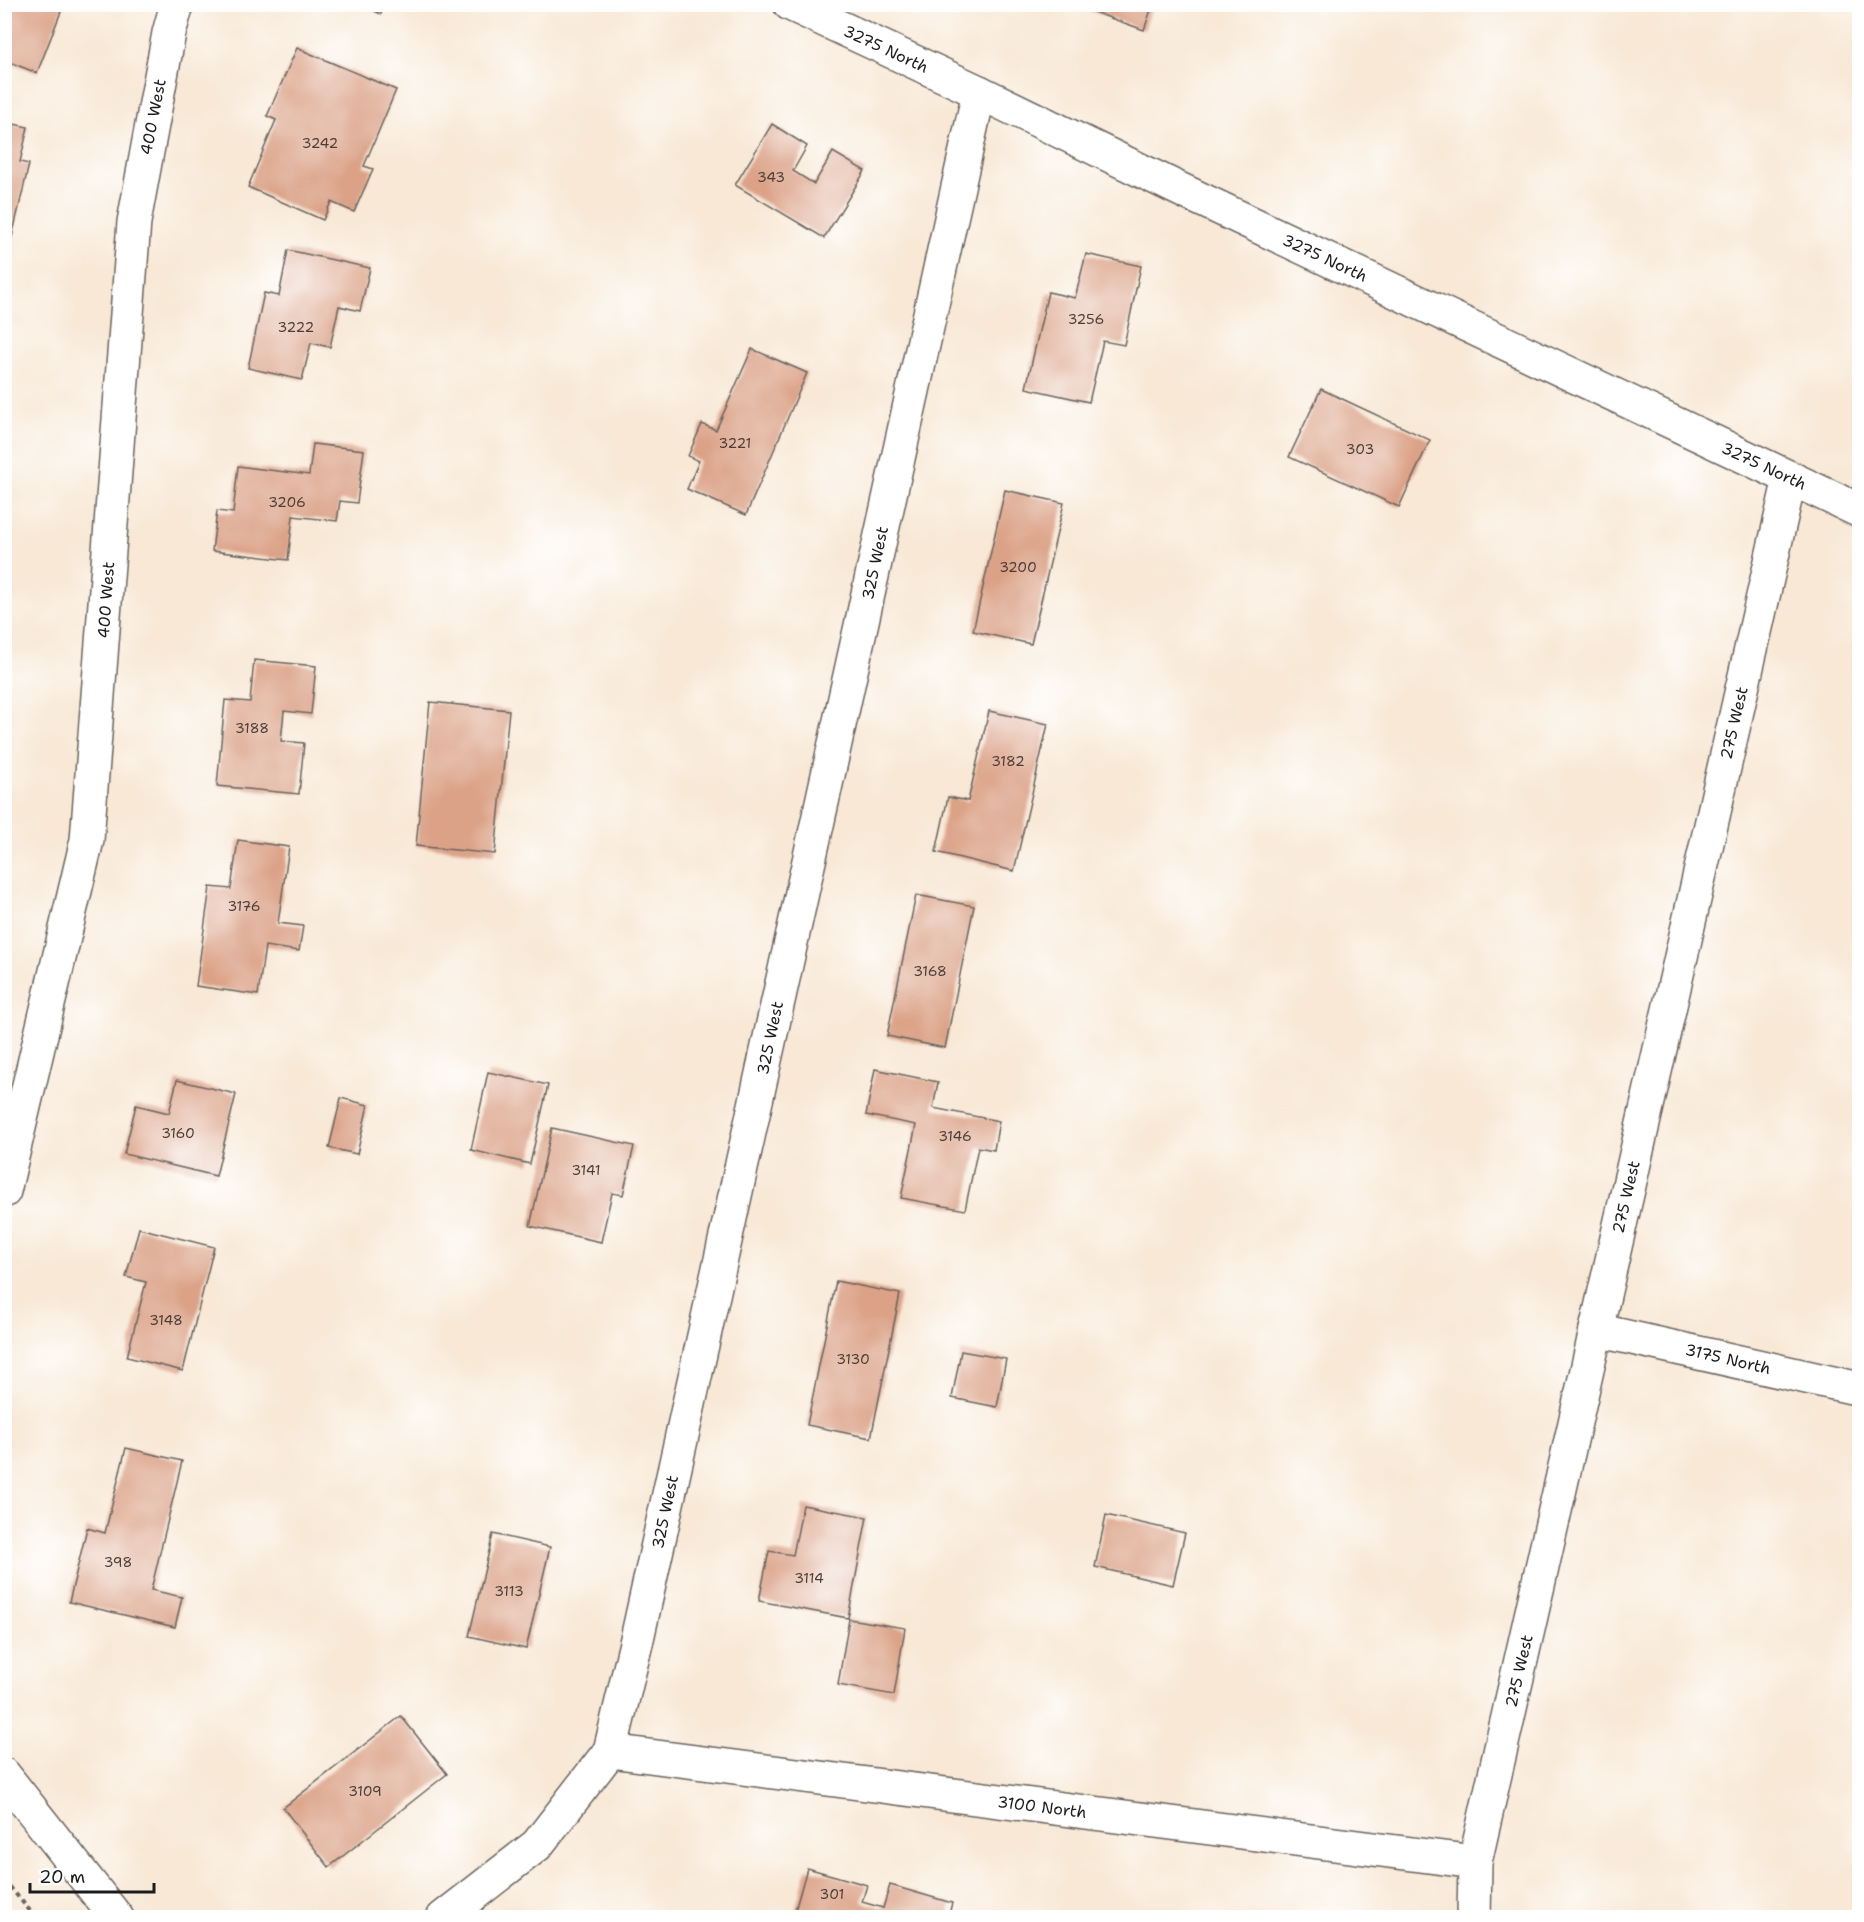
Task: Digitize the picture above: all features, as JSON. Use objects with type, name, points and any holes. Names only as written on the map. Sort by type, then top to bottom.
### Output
[{"type":"street","name":"400 West","points":[[4,1191],[87,840],[134,222],[169,33],[177,4]]},
{"type":"street","name":"3275 North","points":[[790,4],[1860,511]]},
{"type":"street","name":"325 West","points":[[443,1917],[537,1845],[610,1751],[637,1639],[979,92]]},
{"type":"street","name":"275 West","points":[[1474,1917],[1475,1862],[1790,478]]},
{"type":"street","name":"3175 North","points":[[1596,1330],[1860,1389]]},
{"type":"street","name":"3100 North","points":[[610,1751],[1475,1862]]},
{"type":"street","points":[[4,1775],[117,1917]]},
{"type":"path","points":[[4,1880],[36,1917]]},
{"type":"building","points":[[4,4],[64,4],[37,73],[4,60]]},
{"type":"building","points":[[359,4],[385,4],[381,14]]},
{"type":"building","points":[[1071,4],[1153,4],[1144,30]]},
{"type":"building","points":[[297,48],[396,90],[364,166],[373,169],[354,212],[331,202],[323,220],[248,187],[276,120],[267,116]]},
{"type":"building","points":[[4,122],[28,127],[20,162],[29,164],[12,237],[4,236]]},
{"type":"building","points":[[772,124],[807,146],[793,171],[814,184],[833,152],[865,171],[824,238],[735,185]]},
{"type":"building","points":[[288,250],[370,268],[360,311],[339,306],[330,347],[311,343],[302,380],[248,368],[264,293],[279,296]]},
{"type":"building","points":[[1086,254],[1141,266],[1124,345],[1103,341],[1089,402],[1026,388],[1048,292],[1075,298]]},
{"type":"building","points":[[752,349],[807,373],[746,515],[687,489],[699,461],[688,456],[702,424],[716,430]]},
{"type":"building","points":[[1321,389],[1430,440],[1399,507],[1289,457]]},
{"type":"building","points":[[313,444],[364,450],[357,503],[340,501],[337,521],[293,516],[288,560],[212,551],[217,511],[233,513],[238,466],[309,475]]},
{"type":"building","points":[[1005,490],[1064,503],[1031,644],[973,631]]},
{"type":"building","points":[[254,660],[316,666],[311,714],[284,711],[281,741],[304,743],[299,794],[217,786],[225,700],[250,702]]},
{"type":"building","points":[[430,702],[509,710],[495,854],[416,846]]},
{"type":"building","points":[[989,711],[1048,724],[1014,871],[936,852],[948,797],[968,801]]},
{"type":"building","points":[[238,840],[289,847],[278,923],[303,926],[299,951],[265,946],[258,995],[196,986],[210,887],[231,889]]},
{"type":"building","points":[[916,895],[974,906],[945,1048],[887,1036]]},
{"type":"building","points":[[875,1069],[938,1082],[933,1108],[999,1121],[994,1150],[978,1147],[965,1210],[901,1198],[916,1125],[866,1115]]},
{"type":"building","points":[[488,1072],[548,1085],[530,1164],[471,1150]]},
{"type":"building","points":[[177,1080],[236,1094],[216,1176],[124,1154],[136,1105],[169,1113]]},
{"type":"building","points":[[341,1098],[368,1105],[357,1154],[329,1148]]},
{"type":"building","points":[[552,1128],[634,1146],[623,1195],[612,1193],[601,1242],[530,1226]]},
{"type":"building","points":[[139,1228],[214,1247],[183,1371],[127,1357],[146,1282],[126,1277]]},
{"type":"building","points":[[836,1281],[900,1294],[871,1438],[807,1425]]},
{"type":"building","points":[[961,1351],[1006,1359],[997,1407],[952,1398]]},
{"type":"building","points":[[126,1448],[182,1461],[151,1590],[182,1597],[175,1627],[69,1602],[87,1528],[105,1533]]},
{"type":"building","points":[[803,1505],[867,1517],[848,1618],[759,1601],[769,1551],[793,1555]]},
{"type":"building","points":[[1106,1515],[1185,1533],[1173,1585],[1095,1567]]},
{"type":"building","points":[[493,1534],[550,1547],[526,1649],[469,1636]]},
{"type":"building","points":[[849,1619],[905,1628],[894,1695],[838,1685]]},
{"type":"building","points":[[401,1716],[447,1774],[329,1867],[283,1808]]},
{"type":"building","points":[[807,1868],[867,1885],[862,1902],[883,1908],[890,1885],[952,1903],[948,1918],[793,1918]]}]
